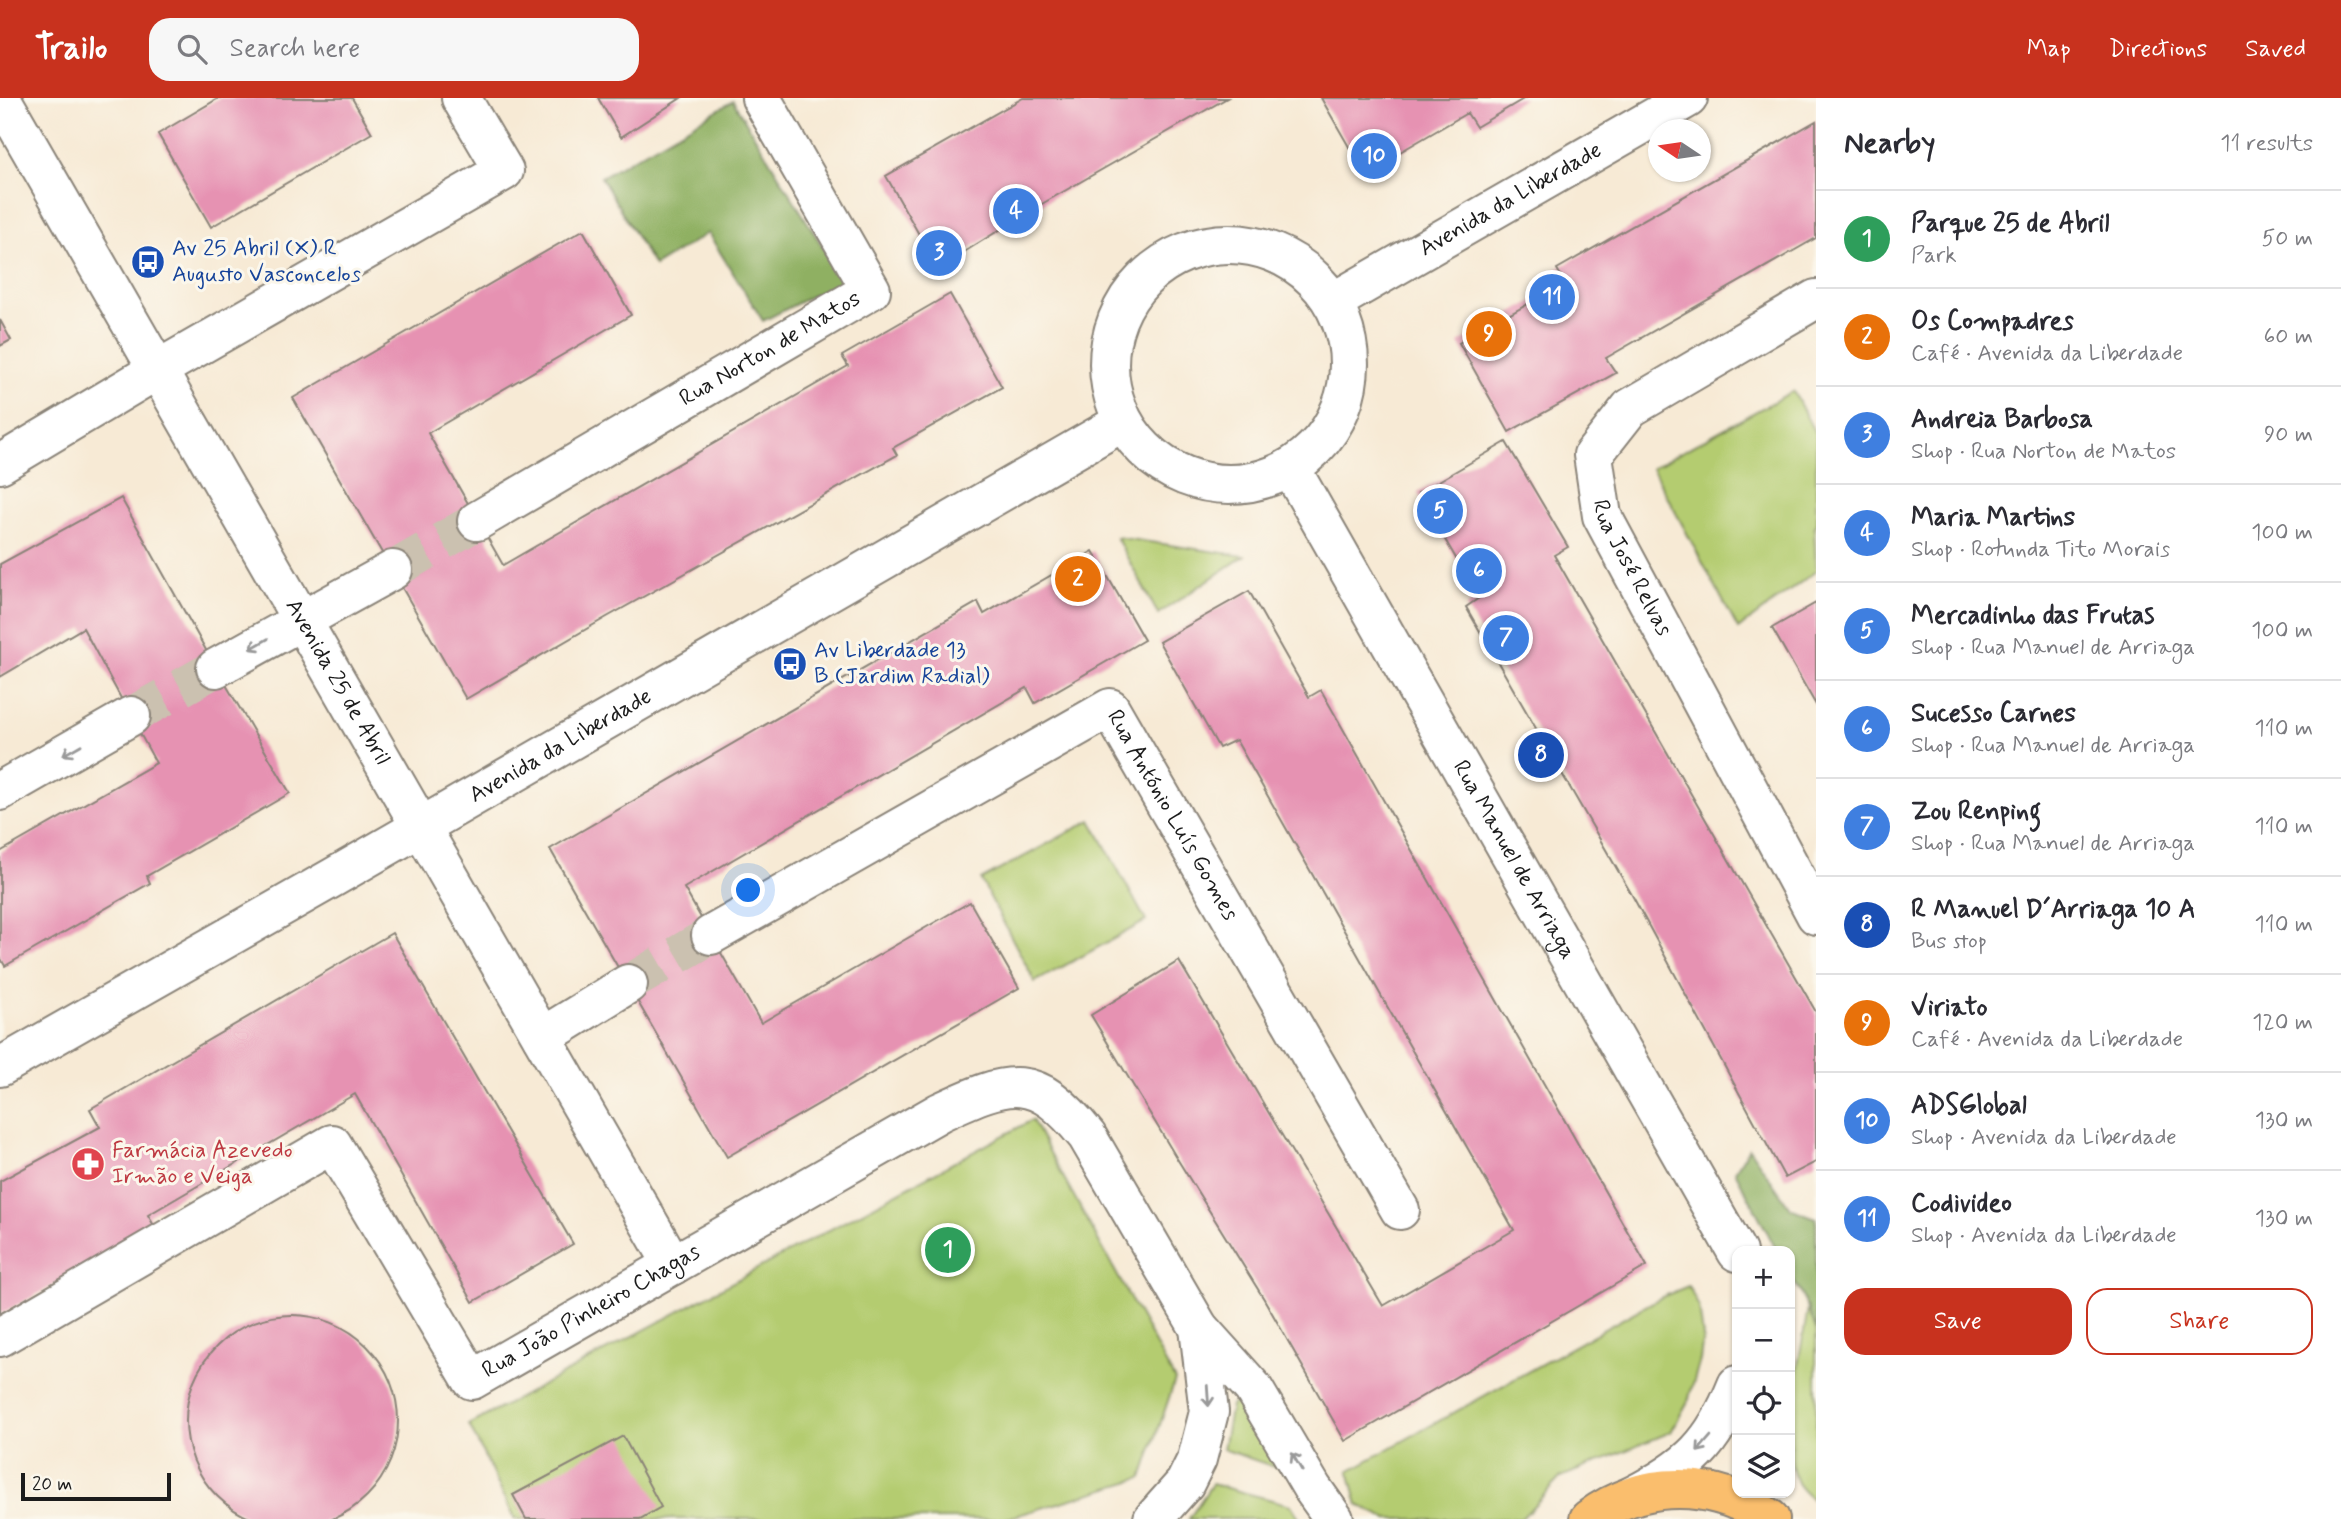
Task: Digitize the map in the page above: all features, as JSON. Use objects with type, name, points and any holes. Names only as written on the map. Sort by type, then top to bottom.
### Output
[{"type":"main road","points":[[1589,1519],[1632,1496],[1689,1488],[1709,1491],[1742,1502],[1770,1519]]},
{"type":"street","name":"Avenida 25 de Abril","points":[[1,98],[673,1265]]},
{"type":"street","points":[[0,464],[157,370],[504,171],[461,98]]},
{"type":"street","name":"Rua Norton de Matos","points":[[477,521],[871,290],[761,98]]},
{"type":"street","name":"Avenida da Liberdade","points":[[1332,302],[1688,98]]},
{"type":"street","points":[[1223,242],[1265,247],[1299,264],[1332,302],[1350,351],[1347,393],[1329,433],[1291,469],[1263,482],[1221,486],[1161,466],[1121,423],[1107,363],[1112,330],[1130,292],[1157,266],[1195,247],[1223,242]]},
{"type":"street","name":"Rua José Relvas","points":[[1816,299],[1630,408],[1593,455],[1602,516],[1816,915]]},
{"type":"street","name":"Avenida da Liberdade","points":[[0,1067],[1121,423]]},
{"type":"street","name":"Rua Manuel de Arriaga","points":[[1291,469],[1734,1246]]},
{"type":"street","points":[[216,668],[393,570]]},
{"type":"street","name":"Rua António Luís Gomes","points":[[711,935],[1110,708],[1400,1210]]},
{"type":"street","points":[[0,791],[131,716]]},
{"type":"street","points":[[542,1037],[628,984]]},
{"type":"street","name":"Rua João Pinheiro Chagas","points":[[0,1337],[331,1144],[472,1380],[940,1112],[997,1087],[1021,1087],[1045,1094],[1067,1112],[1087,1136],[1199,1328],[1253,1388],[1312,1488],[1335,1519]]},
{"type":"street","name":"Rua João Pinheiro Chagas","points":[[1153,1519],[1185,1483],[1197,1459],[1209,1412],[1199,1328]]},
{"type":"street","points":[[1632,1496],[1666,1478],[1691,1459],[1712,1435],[1732,1397]]},
{"type":"street","points":[[1769,1498],[1781,1519]]},
{"type":"green space","points":[[733,101],[843,280],[763,321],[708,233],[654,266],[601,177]]},
{"type":"green space","points":[[1793,391],[1816,435],[1816,571],[1738,629],[1652,468]]},
{"type":"green space","points":[[1116,537],[1244,556],[1158,614]]},
{"type":"green space","points":[[1091,820],[1146,921],[1035,982],[981,880]]},
{"type":"green space","points":[[1032,1120],[1175,1380],[1142,1478],[1005,1519],[515,1519],[469,1425]]},
{"type":"green space","points":[[1749,1148],[1790,1208],[1816,1218],[1816,1330],[1795,1283],[1795,1246],[1774,1246],[1735,1171]]},
{"type":"green space","points":[[1688,1286],[1699,1307],[1703,1336],[1700,1360],[1688,1401],[1671,1432],[1561,1477],[1521,1519],[1388,1519],[1358,1505],[1349,1471],[1662,1297]]},
{"type":"green space","points":[[1808,1308],[1816,1330],[1816,1503],[1803,1491],[1795,1476],[1797,1373]]},
{"type":"green space","points":[[1238,1401],[1277,1468],[1223,1449],[1231,1405]]},
{"type":"green space","points":[[1212,1484],[1291,1505],[1300,1519],[1189,1519]]},
{"type":"building","points":[[219,98],[352,98],[372,133],[211,227],[158,134]]},
{"type":"building","points":[[598,98],[681,98],[621,137]]},
{"type":"building","points":[[1023,98],[1227,98],[1040,205],[938,268],[886,176]]},
{"type":"building","points":[[1321,98],[1525,98],[1476,127],[1467,113],[1364,173]]},
{"type":"building","points":[[1816,121],[1816,238],[1606,358],[1616,373],[1509,432],[1459,343],[1565,283],[1557,269]]},
{"type":"building","points":[[583,230],[631,315],[428,433],[503,565],[848,366],[842,356],[950,294],[1002,387],[893,448],[897,455],[466,699],[293,398]]},
{"type":"building","points":[[0,320],[11,340],[0,346]]},
{"type":"building","points":[[1506,442],[1568,547],[1554,555],[1816,1012],[1816,1162],[1785,1178],[1632,895],[1466,607],[1479,598],[1418,493]]},
{"type":"building","points":[[121,498],[290,793],[147,876],[150,883],[5,966],[0,957],[0,852],[156,763],[83,628],[0,677],[0,564]]},
{"type":"building","points":[[1093,551],[1144,640],[1035,703],[1027,688],[684,888],[761,1023],[970,902],[1019,988],[727,1157],[550,849],[978,602],[984,614]]},
{"type":"building","points":[[1249,591],[1309,697],[1321,690],[1647,1266],[1345,1441],[1264,1299],[1091,1015],[1179,961],[1383,1306],[1514,1230],[1236,740],[1219,748],[1159,642]]},
{"type":"building","points":[[1816,603],[1816,705],[1772,628]]},
{"type":"building","points":[[392,933],[573,1244],[473,1302],[355,1094],[148,1215],[157,1231],[0,1314],[0,1181],[100,1127],[90,1109]]},
{"type":"building","points":[[271,1317],[313,1317],[333,1323],[351,1333],[367,1346],[380,1362],[390,1380],[396,1400],[396,1442],[390,1462],[367,1496],[351,1509],[330,1520],[251,1519],[217,1496],[194,1462],[188,1442],[188,1400],[194,1380],[204,1362],[217,1346],[233,1333],[251,1323]]},
{"type":"building","points":[[623,1436],[661,1507],[640,1519],[526,1519],[513,1495]]},
{"type":"tunnel","points":[[393,570],[477,521]]},
{"type":"tunnel","points":[[131,716],[216,668]]},
{"type":"tunnel","points":[[628,984],[711,935]]},
{"type":"place","name":"ADSGlobal","points":[[1374,156]]},
{"type":"place","name":"Maria Martins","points":[[1016,211]]},
{"type":"place","name":"Andreia Barbosa","points":[[939,253]]},
{"type":"place","name":"Av 25 Abril (X) R Augusto Vasconcelos","points":[[148,262]]},
{"type":"place","name":"Codivideo","points":[[1552,297]]},
{"type":"place","name":"Viriato","points":[[1489,334]]},
{"type":"place","name":"Mercadinho das Frutas","points":[[1440,511]]},
{"type":"place","name":"Sucesso Carnes","points":[[1479,571]]},
{"type":"place","name":"Os Compadres","points":[[1078,579]]},
{"type":"place","name":"Zou Renping","points":[[1506,638]]},
{"type":"place","name":"Av Liberdade 13 B (Jardim Radial)","points":[[790,664]]},
{"type":"place","name":"R Manuel D´Arriaga 10 A","points":[[1541,755]]},
{"type":"place","name":"Farmácia Azevedo Irmão e Veiga","points":[[88,1164]]},
{"type":"place","name":"Parque 25 de Abril","points":[[948,1250]]}]
